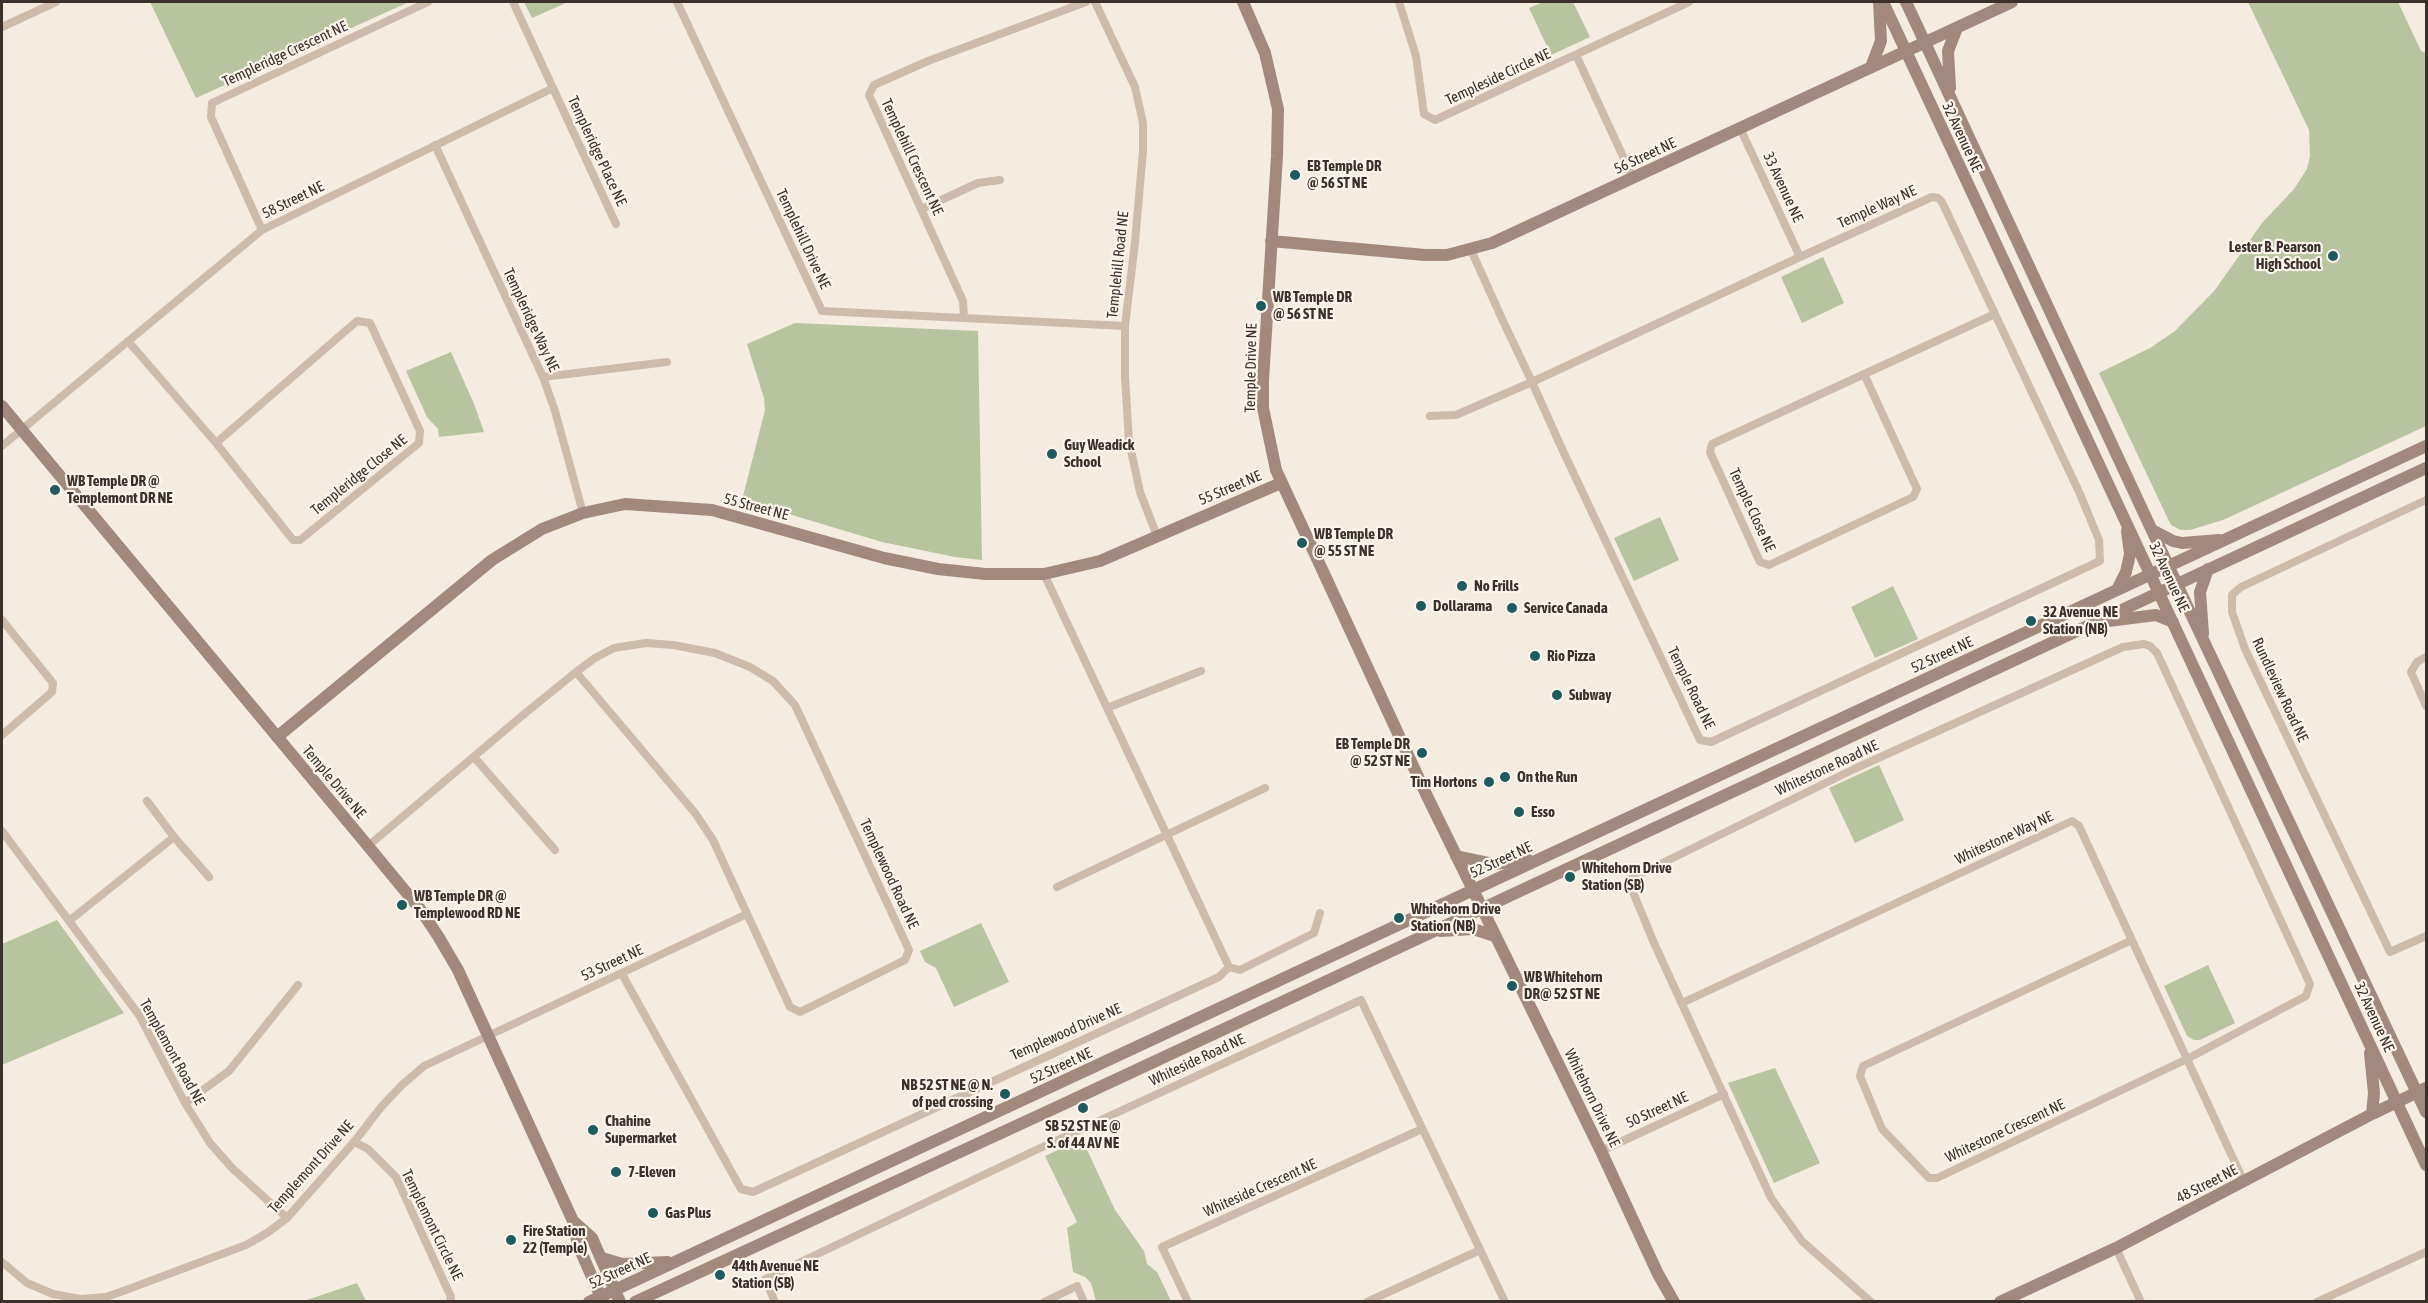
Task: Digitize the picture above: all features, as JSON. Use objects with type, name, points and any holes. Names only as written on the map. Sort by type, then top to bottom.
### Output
[{"type":"main road","name":"Temple Drive NE","points":[[1243,2],[1264,53],[1278,110],[1263,380],[1263,408],[1269,443],[1281,483],[1482,909]]},
{"type":"main road","name":"32 Avenue NE","points":[[1881,2],[1906,51],[2427,1165]]},
{"type":"main road","points":[[1871,67],[1881,41],[1881,2]]},
{"type":"main road","name":"32 Avenue NE","points":[[1906,2],[2177,585],[2422,1090],[2427,1112]]},
{"type":"main road","name":"56 Street NE","points":[[1271,241],[1425,255],[1447,255],[1471,250],[1492,243],[2012,2]]},
{"type":"main road","points":[[1951,98],[1948,51],[1957,28]]},
{"type":"main road","name":"Temple Drive NE","points":[[2,406],[420,909],[458,970],[573,1221],[578,1245],[598,1300]]},
{"type":"main road","name":"52 Street NE","points":[[598,1300],[618,1296],[675,1262],[2427,446]]},
{"type":"main road","points":[[635,1302],[2427,468]]},
{"type":"main road","name":"55 Street NE","points":[[277,737],[492,560],[542,529],[584,513],[625,504],[712,510],[884,558],[938,569],[986,574],[1044,574],[1100,561],[1281,483]]},
{"type":"main road","points":[[2117,590],[2126,572],[2130,554],[2125,518]]},
{"type":"main road","points":[[2152,530],[2182,543],[2226,540]]},
{"type":"main road","points":[[2204,641],[2200,592],[2208,569]]},
{"type":"main road","points":[[2092,624],[2157,615],[2173,622]]},
{"type":"main road","points":[[1456,856],[1494,864],[1542,858]]},
{"type":"main road","name":"Whitehorn Drive NE","points":[[1482,909],[1601,1150],[1658,1274],[1674,1302]]},
{"type":"main road","points":[[1433,932],[1473,929],[1495,936]]},
{"type":"main road","points":[[2367,1037],[2373,1070],[2372,1114]]},
{"type":"main road","name":"48 Street NE","points":[[2000,1302],[2116,1248],[2422,1090]]},
{"type":"main road","name":"Temple Drive NE","points":[[573,1221],[592,1238],[618,1296]]},
{"type":"main road","points":[[602,1258],[622,1264],[675,1262]]},
{"type":"street","points":[[2,27],[56,2]]},
{"type":"street","name":"Templeridge Crescent NE","points":[[262,230],[211,117],[212,103],[428,2]]},
{"type":"street","points":[[513,2],[553,88]]},
{"type":"street","name":"Templehill Drive NE","points":[[677,2],[822,311],[1125,326]]},
{"type":"street","name":"Templehill Crescent NE","points":[[964,318],[963,301],[869,95],[874,85],[928,61],[1086,2]]},
{"type":"street","name":"Templehill Road NE","points":[[1095,2],[1135,87],[1143,123],[1143,151],[1136,231],[1125,326],[1125,376],[1129,441],[1140,492],[1157,536]]},
{"type":"street","name":"Templeside Circle NE","points":[[1399,2],[1416,56],[1424,114],[1435,120],[1689,2]]},
{"type":"street","points":[[1576,55],[1633,178]]},
{"type":"street","name":"58 Street NE","points":[[20,429],[262,230],[553,88]]},
{"type":"street","name":"Templeridge Place NE","points":[[553,88],[616,224]]},
{"type":"street","name":"33 Avenue NE","points":[[1740,128],[1800,257]]},
{"type":"street","name":"Templeridge Way NE","points":[[435,145],[543,377],[584,513]]},
{"type":"street","points":[[922,209],[978,183],[1000,180]]},
{"type":"street","name":"Temple Way NE","points":[[1430,417],[1455,415],[1532,382],[1932,197],[1938,198],[1942,202],[2080,494],[2099,540],[2100,561]]},
{"type":"street","name":"Temple Road NE","points":[[1471,250],[1700,740],[1711,742],[2100,561]]},
{"type":"street","name":"Temple Close NE","points":[[1864,374],[1917,489],[1913,497],[1769,565],[1760,562],[1710,452],[1712,444],[1864,374],[1995,314]]},
{"type":"street","name":"Templeridge Close NE","points":[[128,341],[216,443],[293,540],[300,540],[419,443],[420,431],[370,323],[357,321],[216,443]]},
{"type":"street","points":[[543,377],[667,362]]},
{"type":"street","points":[[2,446],[20,429]]},
{"type":"street","name":"Rundleview Road NE","points":[[2427,500],[2241,587],[2232,595],[2232,612],[2245,649],[2390,952],[2427,936]]},
{"type":"street","points":[[1044,574],[1228,966],[1240,970],[1314,933],[1320,913]]},
{"type":"street","points":[[2,620],[53,683],[52,692],[2,735]]},
{"type":"street","name":"Templewood Road NE","points":[[368,846],[576,672],[595,658],[614,648],[645,643],[673,645],[715,653],[750,667],[773,681],[795,705],[909,950],[905,960],[800,1012],[790,1007],[712,840],[696,813],[576,672]]},
{"type":"street","name":"Whitestone Road NE","points":[[1871,1302],[1802,1241],[1771,1198],[1654,943],[1628,880],[1865,765],[2123,647],[2144,644],[2157,653],[2310,984]]},
{"type":"street","points":[[2427,657],[2417,662],[2411,672],[2427,706]]},
{"type":"street","points":[[1107,708],[1202,671]]},
{"type":"street","points":[[474,757],[555,850]]},
{"type":"street","points":[[1057,887],[1265,788]]},
{"type":"street","points":[[147,801],[174,837],[209,877]]},
{"type":"street","name":"Whitestone Way NE","points":[[1682,1003],[2072,821],[2079,826],[2244,1182]]},
{"type":"street","name":"Templemont Road NE","points":[[2,831],[139,1015],[185,1103],[210,1143],[232,1168],[287,1218]]},
{"type":"street","points":[[69,921],[174,837]]},
{"type":"street","name":"53 Street NE","points":[[488,1035],[747,914]]},
{"type":"street","name":"Whitestone Crescent NE","points":[[2132,940],[1863,1066],[1860,1076],[1882,1129],[1929,1178],[1937,1178],[2187,1059],[2306,996],[2310,984]]},
{"type":"street","name":"Templewood Drive NE","points":[[622,974],[741,1190],[753,1192],[1220,977],[1228,966]]},
{"type":"street","points":[[185,1103],[229,1071],[298,985]]},
{"type":"street","name":"Whiteside Road NE","points":[[775,1302],[765,1280],[1054,1142],[1361,1000],[1505,1302]]},
{"type":"street","name":"Templemont Drive NE","points":[[2,1262],[27,1283],[53,1294],[80,1299],[106,1297],[246,1245],[287,1218],[402,1084],[424,1066],[488,1035]]},
{"type":"street","name":"50 Street NE","points":[[1601,1150],[1724,1094]]},
{"type":"street","name":"Whiteside Crescent NE","points":[[1188,1302],[1162,1247],[1422,1129]]},
{"type":"street","name":"Templemont Circle NE","points":[[354,1142],[368,1149],[396,1177],[452,1297],[450,1302]]},
{"type":"street","points":[[2116,1248],[2141,1302]]},
{"type":"street","points":[[1367,1302],[1480,1250]]},
{"type":"street","points":[[2317,1302],[2427,1252]]},
{"type":"street","points":[[1044,1302],[1077,1286],[1084,1302]]},
{"type":"green space","points":[[150,2],[409,2],[196,98]]},
{"type":"green space","points":[[524,2],[568,2],[532,18]]},
{"type":"green space","points":[[1543,2],[1573,2],[1590,37],[1551,55],[1529,8]]},
{"type":"green space","name":"Lester B. Pearson High School","points":[[2248,2],[2398,2],[2421,51],[2426,53],[2426,426],[2223,520],[2190,530],[2181,530],[2171,525],[2099,373],[2150,348],[2175,331],[2215,290],[2262,223],[2294,189],[2307,169],[2310,156],[2309,130]]},
{"type":"green space","points":[[1823,257],[1844,303],[1802,323],[1781,277]]},
{"type":"green space","points":[[795,323],[978,331],[982,560],[955,557],[882,542],[742,500],[765,410],[764,398],[747,344]]},
{"type":"green space","points":[[451,352],[484,432],[439,437],[438,429],[427,417],[406,371]]},
{"type":"green space","points":[[1660,517],[1679,560],[1634,581],[1614,538]]},
{"type":"green space","points":[[1893,586],[1918,639],[1875,658],[1851,607]]},
{"type":"green space","points":[[1879,765],[1904,820],[1855,843],[1829,788]]},
{"type":"green space","points":[[57,920],[124,1013],[2,1065],[2,944]]},
{"type":"green space","points":[[981,923],[1009,982],[954,1007],[936,968],[925,962],[920,951]]},
{"type":"green space","points":[[2208,965],[2235,1023],[2200,1040],[2194,1040],[2187,1036],[2164,986]]},
{"type":"green space","points":[[1775,1068],[1820,1163],[1774,1183],[1728,1083]]},
{"type":"green space","points":[[1082,1139],[1115,1210],[1144,1251],[1147,1264],[1157,1272],[1171,1301],[1096,1301],[1091,1283],[1085,1277],[1073,1272],[1067,1228],[1077,1222],[1045,1156]]},
{"type":"green space","points":[[357,1283],[366,1301],[304,1301]]},
{"type":"place","name":"EB Temple DR @ 56 ST NE","points":[[1295,175]]},
{"type":"place","name":"Lester B. Pearson High School","points":[[2333,256]]},
{"type":"place","name":"WB Temple DR @ 56 ST NE","points":[[1261,306]]},
{"type":"place","name":"Guy Weadick School","points":[[1052,454]]},
{"type":"place","name":"WB Temple DR @ Templemont DR NE","points":[[55,490]]},
{"type":"place","name":"WB Temple DR @ 55 ST NE","points":[[1302,543]]},
{"type":"place","name":"No Frills","points":[[1462,586]]},
{"type":"place","name":"Dollarama","points":[[1421,606]]},
{"type":"place","name":"Service Canada","points":[[1512,608]]},
{"type":"place","name":"32 Avenue NE Station (NB)","points":[[2031,621]]},
{"type":"place","name":"Rio Pizza","points":[[1535,656]]},
{"type":"place","name":"Subway","points":[[1557,695]]},
{"type":"place","name":"EB Temple DR @ 52 ST NE","points":[[1422,753]]},
{"type":"place","name":"On the Run","points":[[1505,777]]},
{"type":"place","name":"Tim Hortons","points":[[1489,782]]},
{"type":"place","name":"Esso","points":[[1519,812]]},
{"type":"place","name":"Whitehorn Drive Station (SB)","points":[[1570,877]]},
{"type":"place","name":"WB Temple DR @ Templewood RD NE","points":[[402,905]]},
{"type":"place","name":"Whitehorn Drive Station (NB)","points":[[1399,918]]},
{"type":"place","name":"WB Whitehorn DR@ 52 ST NE","points":[[1512,986]]},
{"type":"place","name":"NB 52 ST NE @ N. of ped crossing","points":[[1005,1094]]},
{"type":"place","name":"SB 52 ST NE @ S. of 44 AV NE","points":[[1083,1108]]},
{"type":"place","name":"Chahine Supermarket","points":[[593,1130]]},
{"type":"place","name":"7-Eleven","points":[[616,1172]]},
{"type":"place","name":"Gas Plus","points":[[653,1213]]},
{"type":"place","name":"Fire Station 22 (Temple)","points":[[511,1240]]},
{"type":"place","name":"44th Avenue NE Station (SB)","points":[[720,1275]]}]
